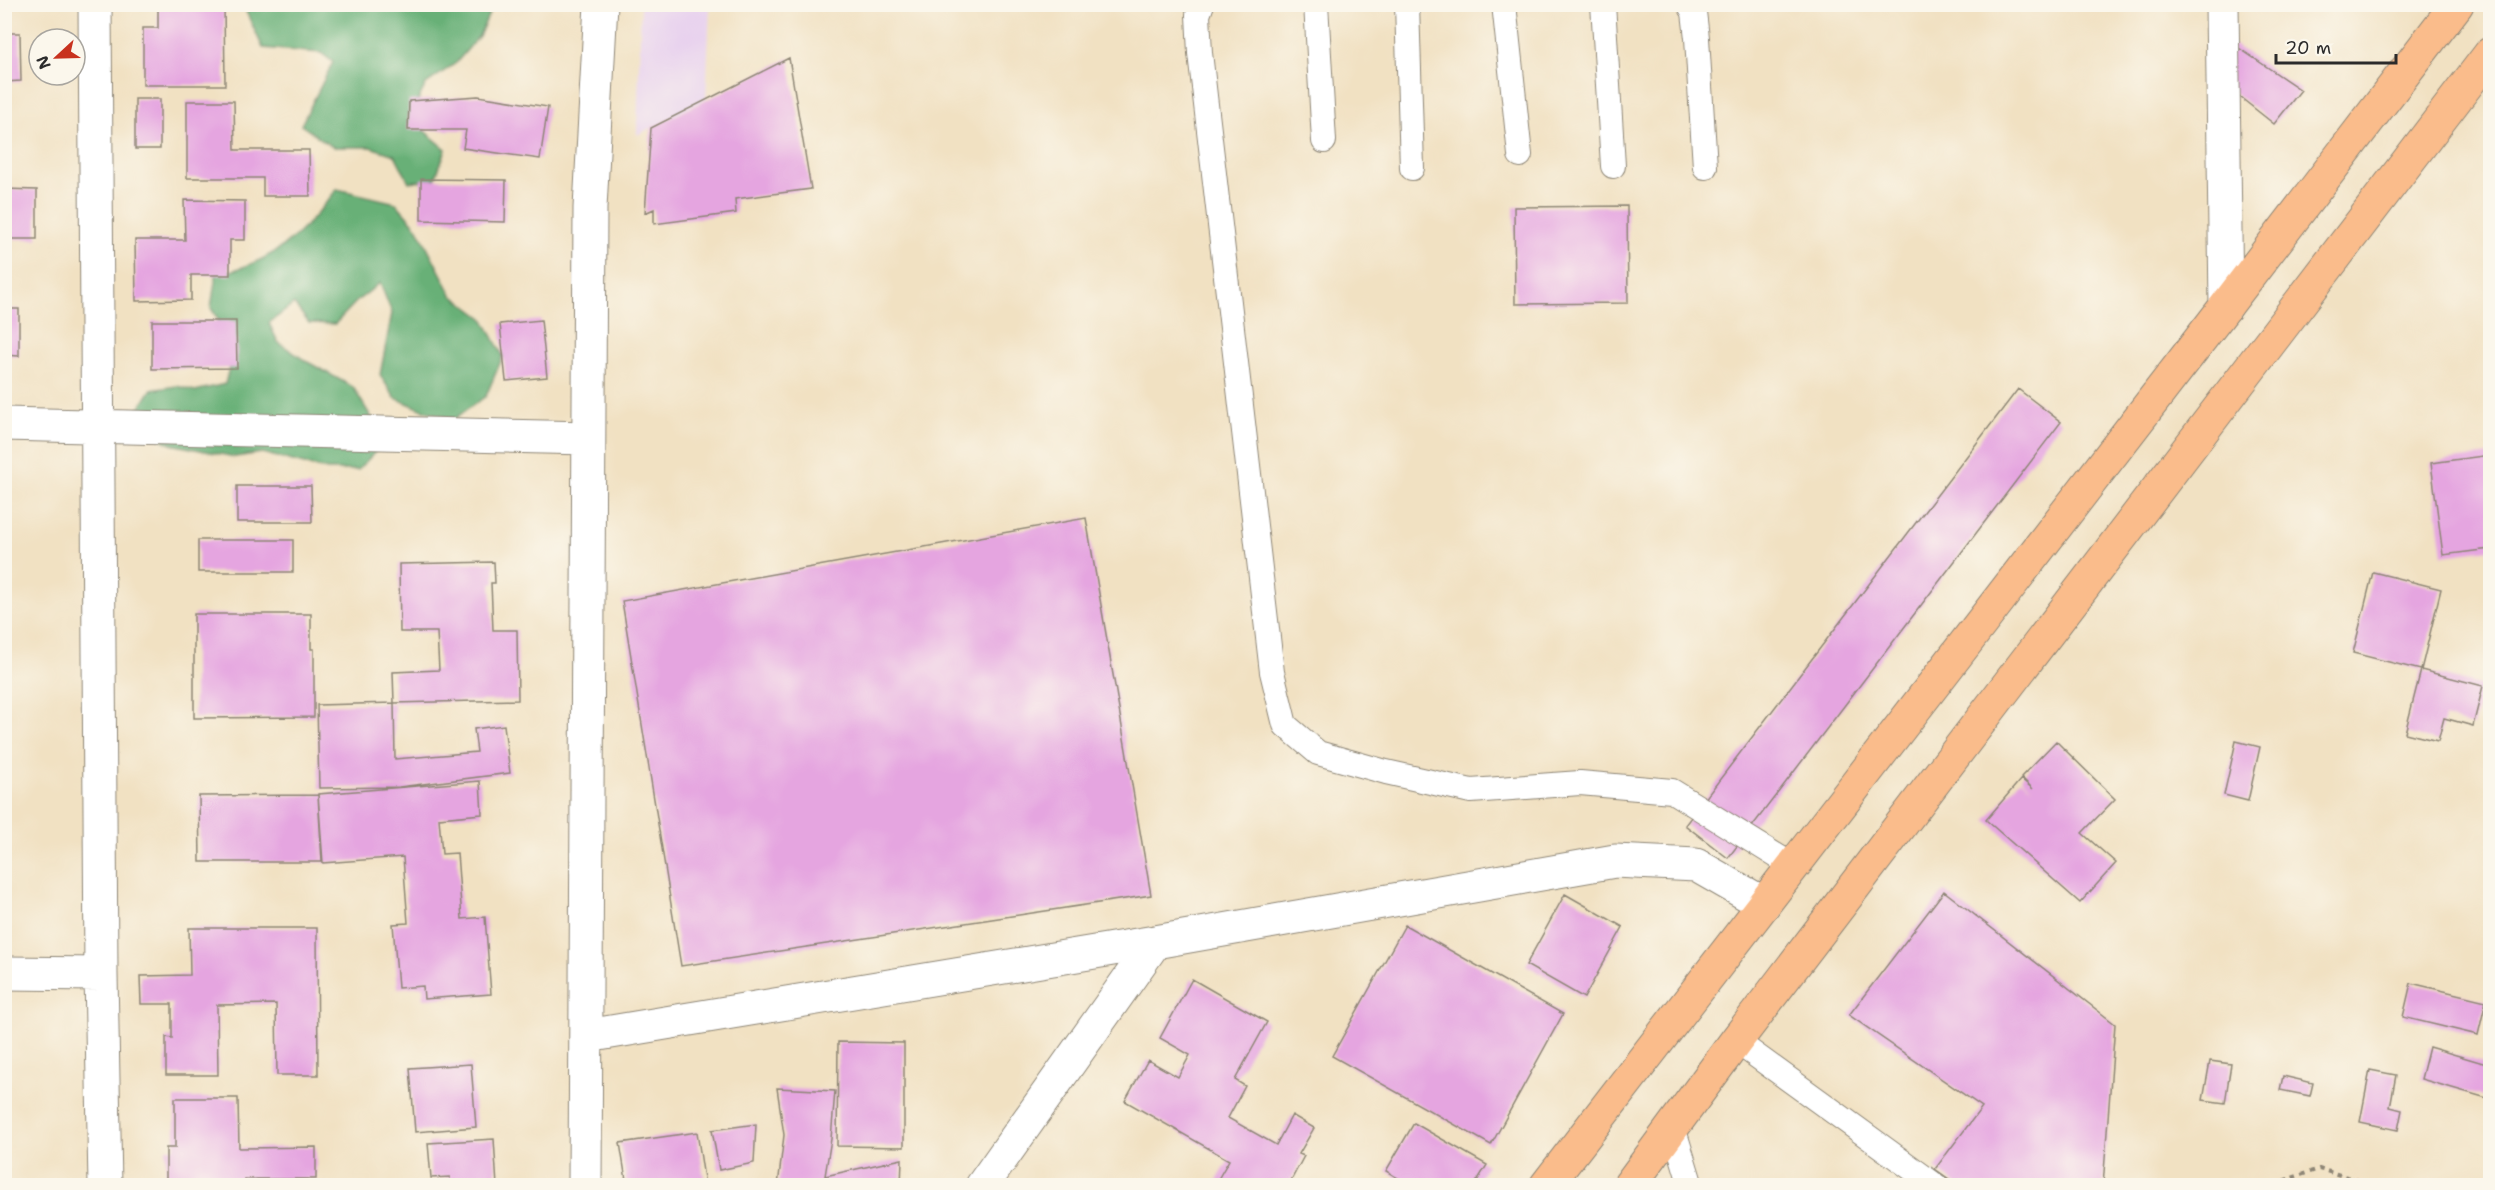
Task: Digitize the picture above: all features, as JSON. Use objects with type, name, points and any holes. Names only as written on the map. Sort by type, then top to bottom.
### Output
[{"type":"highway","points":[[1546,1185],[2457,4]]},
{"type":"highway","points":[[1629,1185],[1736,1041],[2490,54]]},
{"type":"street","points":[[95,4],[101,974],[105,1185]]},
{"type":"street","points":[[585,1185],[590,207],[601,4]]},
{"type":"street","points":[[2222,4],[2226,306]]},
{"type":"street","points":[[4,424],[588,438]]},
{"type":"street","points":[[587,1036],[1155,942],[1616,861],[1696,865],[1764,904]]},
{"type":"street","points":[[982,1185],[1155,942]]},
{"type":"street","points":[[4,973],[101,974]]},
{"type":"lane","points":[[1202,4],[1198,15],[1206,101],[1272,672],[1285,725],[1318,753],[1386,772],[1471,791],[1580,783],[1672,791],[1793,866]]},
{"type":"lane","points":[[1316,4],[1324,141]]},
{"type":"lane","points":[[1407,4],[1412,168]]},
{"type":"lane","points":[[1504,4],[1520,155]]},
{"type":"lane","points":[[1603,4],[1612,166]]},
{"type":"lane","points":[[1689,4],[1694,12],[1697,38],[1705,167]]},
{"type":"lane","points":[[1736,1041],[1936,1185]]},
{"type":"lane","points":[[1673,1127],[1691,1185]]},
{"type":"path","points":[[2267,1185],[2319,1169],[2378,1185]]},
{"type":"shaded area","points":[[641,5],[710,5],[706,99],[637,135]]},
{"type":"green space","points":[[243,5],[493,5],[479,36],[456,63],[426,84],[409,118],[446,149],[435,179],[409,182],[395,155],[370,147],[333,147],[301,125],[333,62],[321,53],[263,48]]},
{"type":"green space","points":[[337,189],[396,203],[417,227],[452,295],[483,318],[503,356],[486,396],[454,419],[426,411],[395,398],[380,375],[392,313],[380,283],[357,301],[335,324],[309,323],[294,304],[269,323],[278,342],[306,361],[353,387],[373,420],[375,452],[358,470],[327,470],[262,453],[235,457],[171,444],[141,429],[139,409],[151,390],[177,386],[195,391],[225,384],[229,368],[230,339],[211,308],[216,275],[255,262],[286,244],[299,233]]},
{"type":"building","points":[[158,4],[224,4],[225,85],[143,85],[143,28],[158,28]]},
{"type":"building","points":[[4,33],[20,33],[21,81],[4,82]]},
{"type":"building","points":[[2224,38],[2301,90],[2274,124],[2226,86]]},
{"type":"building","points":[[789,58],[811,189],[735,199],[736,213],[654,224],[654,209],[645,213],[651,128]]},
{"type":"building","points":[[478,96],[548,107],[540,159],[463,148],[466,130],[408,130],[409,101]]},
{"type":"building","points":[[135,99],[160,99],[160,149],[135,149]]},
{"type":"building","points":[[187,101],[234,101],[235,150],[309,150],[310,196],[263,196],[263,178],[187,178]]},
{"type":"building","points":[[421,179],[506,180],[505,222],[421,220]]},
{"type":"building","points":[[4,189],[37,190],[37,239],[4,239]]},
{"type":"building","points":[[184,200],[245,201],[245,240],[230,240],[230,275],[191,275],[191,300],[136,301],[135,240],[185,240]]},
{"type":"building","points":[[1627,206],[1628,303],[1515,304],[1514,207]]},
{"type":"building","points":[[4,309],[19,309],[19,356],[4,355]]},
{"type":"building","points":[[541,320],[547,377],[506,381],[500,324]]},
{"type":"building","points":[[152,321],[236,321],[237,368],[152,369]]},
{"type":"building","points":[[2018,389],[2061,422],[1728,858],[1685,825]]},
{"type":"building","points":[[2490,455],[2490,549],[2443,555],[2431,463]]},
{"type":"building","points":[[237,486],[311,486],[312,522],[237,522]]},
{"type":"building","points":[[1086,518],[1151,895],[681,966],[622,601]]},
{"type":"building","points":[[198,540],[293,540],[293,572],[198,572]]},
{"type":"building","points":[[494,562],[495,583],[491,583],[493,630],[517,630],[518,700],[394,703],[393,672],[439,670],[437,632],[400,632],[399,564]]},
{"type":"building","points":[[2373,572],[2441,589],[2421,670],[2353,653]]},
{"type":"building","points":[[194,614],[311,614],[311,649],[314,649],[314,717],[194,718]]},
{"type":"building","points":[[2421,670],[2483,686],[2473,726],[2444,718],[2438,741],[2405,733]]},
{"type":"building","points":[[394,703],[395,759],[477,752],[474,729],[504,725],[510,773],[399,787],[319,788],[317,705]]},
{"type":"building","points":[[2056,741],[2115,799],[2082,833],[2116,863],[2080,903],[1986,820],[2021,779],[2033,789],[2021,777]]},
{"type":"building","points":[[2236,741],[2260,747],[2248,801],[2224,795]]},
{"type":"building","points":[[480,781],[482,814],[439,818],[442,854],[457,853],[462,919],[485,917],[491,994],[424,999],[423,986],[398,988],[393,924],[408,923],[403,857],[323,863],[318,794]]},
{"type":"building","points":[[318,795],[322,862],[200,862],[199,796]]},
{"type":"building","points":[[1944,891],[2115,1024],[2103,1186],[1959,1186],[1935,1169],[1982,1107],[1849,1015]]},
{"type":"building","points":[[1565,894],[1623,927],[1584,998],[1526,965]]},
{"type":"building","points":[[1405,925],[1563,1014],[1491,1145],[1332,1056]]},
{"type":"building","points":[[189,928],[317,928],[318,1075],[277,1075],[276,1004],[217,1005],[218,1075],[166,1075],[166,1037],[172,1038],[172,1004],[141,1004],[140,976],[190,975]]},
{"type":"building","points":[[1192,979],[1267,1022],[1235,1080],[1245,1086],[1228,1118],[1276,1145],[1292,1115],[1314,1128],[1299,1154],[1304,1156],[1288,1186],[1214,1186],[1229,1160],[1125,1101],[1148,1060],[1178,1077],[1190,1055],[1160,1038]]},
{"type":"building","points":[[2411,983],[2486,1001],[2478,1035],[2403,1017]]},
{"type":"building","points":[[838,1042],[904,1043],[904,1147],[837,1146]]},
{"type":"building","points":[[2429,1047],[2490,1065],[2490,1099],[2421,1079]]},
{"type":"building","points":[[2210,1061],[2231,1064],[2225,1103],[2203,1100]]},
{"type":"building","points":[[471,1064],[476,1127],[415,1132],[410,1068]]},
{"type":"building","points":[[2370,1070],[2396,1075],[2390,1107],[2402,1110],[2398,1130],[2360,1122]]},
{"type":"building","points":[[2283,1076],[2313,1083],[2310,1096],[2280,1090]]},
{"type":"building","points":[[777,1088],[835,1091],[825,1176],[902,1159],[901,1186],[778,1186],[784,1135]]},
{"type":"building","points":[[175,1098],[238,1098],[239,1148],[316,1147],[316,1179],[245,1179],[245,1186],[166,1186],[166,1148],[175,1148]]},
{"type":"building","points":[[1414,1123],[1487,1165],[1474,1186],[1411,1186],[1386,1171]]},
{"type":"building","points":[[756,1124],[754,1163],[719,1170],[712,1130]]},
{"type":"building","points":[[697,1132],[705,1185],[627,1186],[620,1143]]},
{"type":"building","points":[[494,1139],[497,1186],[451,1186],[450,1177],[431,1178],[428,1143]]}]
